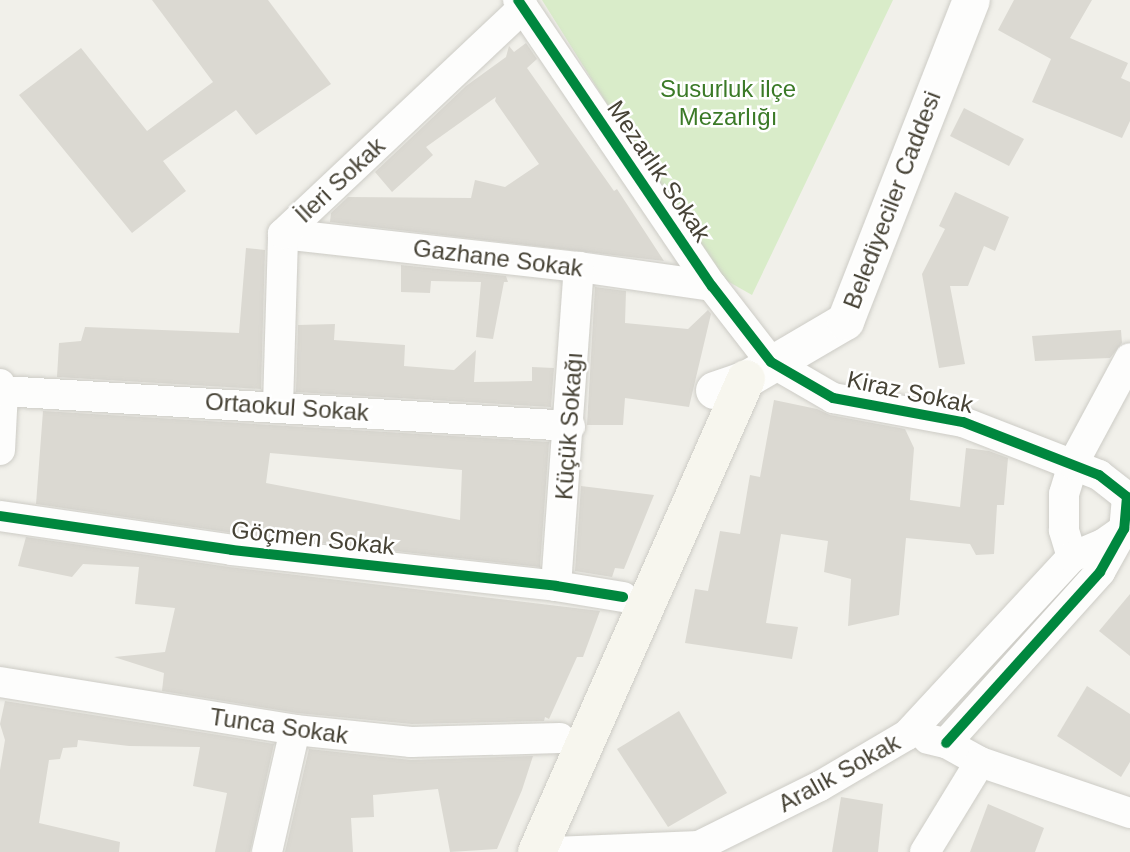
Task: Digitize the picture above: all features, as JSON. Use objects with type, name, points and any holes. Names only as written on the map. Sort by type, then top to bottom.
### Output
[{"type":"main road","points":[[510,852],[623,597],[744,377]]},
{"type":"main road","points":[[537,852],[744,377]]},
{"type":"street","name":"Belediyeciler Caddesi","points":[[744,377],[845,321],[971,0]]},
{"type":"street","name":"Mezarlık Sokak","points":[[521,4],[712,286],[744,377]]},
{"type":"street","name":"İleri Sokak","points":[[278,406],[284,233],[521,4]]},
{"type":"street","name":"Gazhane Sokak","points":[[284,233],[579,267],[712,286]]},
{"type":"street","name":"Küçük Sokağı","points":[[556,586],[570,426],[579,267]]},
{"type":"street","points":[[1072,557],[1064,530],[1064,494],[1073,464],[1130,358]]},
{"type":"street","name":"Kiraz Sokak","points":[[744,377],[833,398],[963,422],[1073,464],[1099,475],[1127,497],[1127,528]]},
{"type":"street","name":"Ortaokul Sokak","points":[[2,388],[570,426]]},
{"type":"street","points":[[0,450],[2,388]]},
{"type":"street","name":"Göçmen Sokak","points":[[0,516],[232,551],[556,586],[623,597]]},
{"type":"street","points":[[946,743],[1100,572],[1127,528]]},
{"type":"street","name":"Aralık Sokak","points":[[554,852],[699,846],[820,786],[907,735],[1072,557],[1103,544],[1127,528]]},
{"type":"street","name":"Tunca Sokak","points":[[0,682],[295,730],[411,742],[560,738]]},
{"type":"street","points":[[267,852],[295,730]]},
{"type":"street","points":[[907,735],[946,743],[980,762],[1130,813]]},
{"type":"street","points":[[925,852],[980,762]]},
{"type":"green space","name":"Susurluk ilçe Mezarlığı","points":[[542,0],[893,0],[752,295],[713,273]]},
{"type":"building","points":[[152,0],[268,0],[331,84],[256,135],[236,110],[163,161],[186,191],[132,233],[19,95],[81,48],[147,131],[213,82]]},
{"type":"building","points":[[1014,0],[1092,0],[1070,38],[1128,63],[1121,78],[1130,82],[1130,121],[1122,138],[1032,102],[1051,59],[998,30]]},
{"type":"building","points":[[526,43],[537,59],[527,68],[614,191],[617,189],[664,261],[330,222],[331,213],[348,197],[471,198],[475,180],[505,187],[539,164],[495,101],[496,97],[426,147],[433,155],[392,192],[375,172],[466,86],[506,57],[509,46],[514,52]]},
{"type":"building","points":[[964,108],[1024,139],[1009,166],[950,136]]},
{"type":"building","points":[[955,192],[1009,217],[995,251],[984,246],[968,286],[950,286],[965,364],[939,368],[922,274],[945,229],[939,226]]},
{"type":"building","points":[[246,248],[265,250],[261,389],[57,377],[59,343],[81,341],[85,327],[239,333]]},
{"type":"building","points":[[401,265],[506,276],[508,282],[504,282],[493,339],[476,337],[481,282],[431,281],[430,293],[401,292]]},
{"type":"building","points":[[595,287],[626,291],[625,323],[688,329],[708,310],[711,314],[689,407],[625,398],[623,425],[587,425]]},
{"type":"building","points":[[335,324],[334,340],[405,345],[404,366],[454,370],[476,350],[474,382],[532,381],[532,367],[554,368],[551,407],[296,392],[298,325]]},
{"type":"building","points":[[1121,330],[1122,343],[1110,358],[1035,361],[1032,336]]},
{"type":"building","points":[[774,400],[817,409],[830,415],[905,429],[914,448],[910,500],[960,507],[966,448],[989,451],[1008,458],[1004,505],[997,505],[994,554],[976,555],[970,544],[906,538],[899,615],[848,626],[851,579],[824,572],[828,541],[781,534],[766,623],[798,627],[792,659],[685,643],[695,589],[708,591],[720,531],[740,534],[750,475],[760,477]]},
{"type":"building","points":[[43,411],[549,442],[540,567],[234,533],[36,504]],"holes":[[[270,453],[462,470],[460,520],[266,483]]]},
{"type":"building","points":[[581,486],[654,495],[624,569],[615,568],[612,577],[575,571]]},
{"type":"building","points":[[26,537],[229,567],[600,611],[583,657],[577,657],[549,719],[545,717],[544,721],[412,724],[297,713],[162,691],[164,673],[114,657],[165,652],[175,608],[135,604],[139,567],[83,564],[72,577],[18,566]]},
{"type":"building","points":[[1130,594],[1130,656],[1099,631]]},
{"type":"building","points":[[1087,686],[1130,714],[1130,762],[1121,777],[1057,736]]},
{"type":"building","points":[[5,701],[274,744],[250,852],[215,852],[227,793],[193,786],[200,747],[129,746],[78,740],[77,747],[63,748],[60,759],[49,760],[39,823],[120,842],[119,852],[0,852],[0,770],[5,740],[0,724]]},
{"type":"building","points":[[679,711],[727,793],[668,827],[617,749]]},
{"type":"building","points":[[309,749],[411,760],[533,756],[497,849],[450,852],[438,789],[373,795],[374,817],[351,818],[353,852],[285,852]]},
{"type":"building","points":[[841,797],[883,804],[878,852],[832,852]]},
{"type":"building","points":[[988,804],[1044,828],[1035,852],[970,852]]},
{"type":"cycle path","points":[[518,0],[712,286],[771,362],[833,398],[963,422],[1099,475],[1127,497],[1124,529],[1100,572],[946,743]]},
{"type":"cycle path","points":[[0,516],[232,550],[556,586],[623,597]]}]
